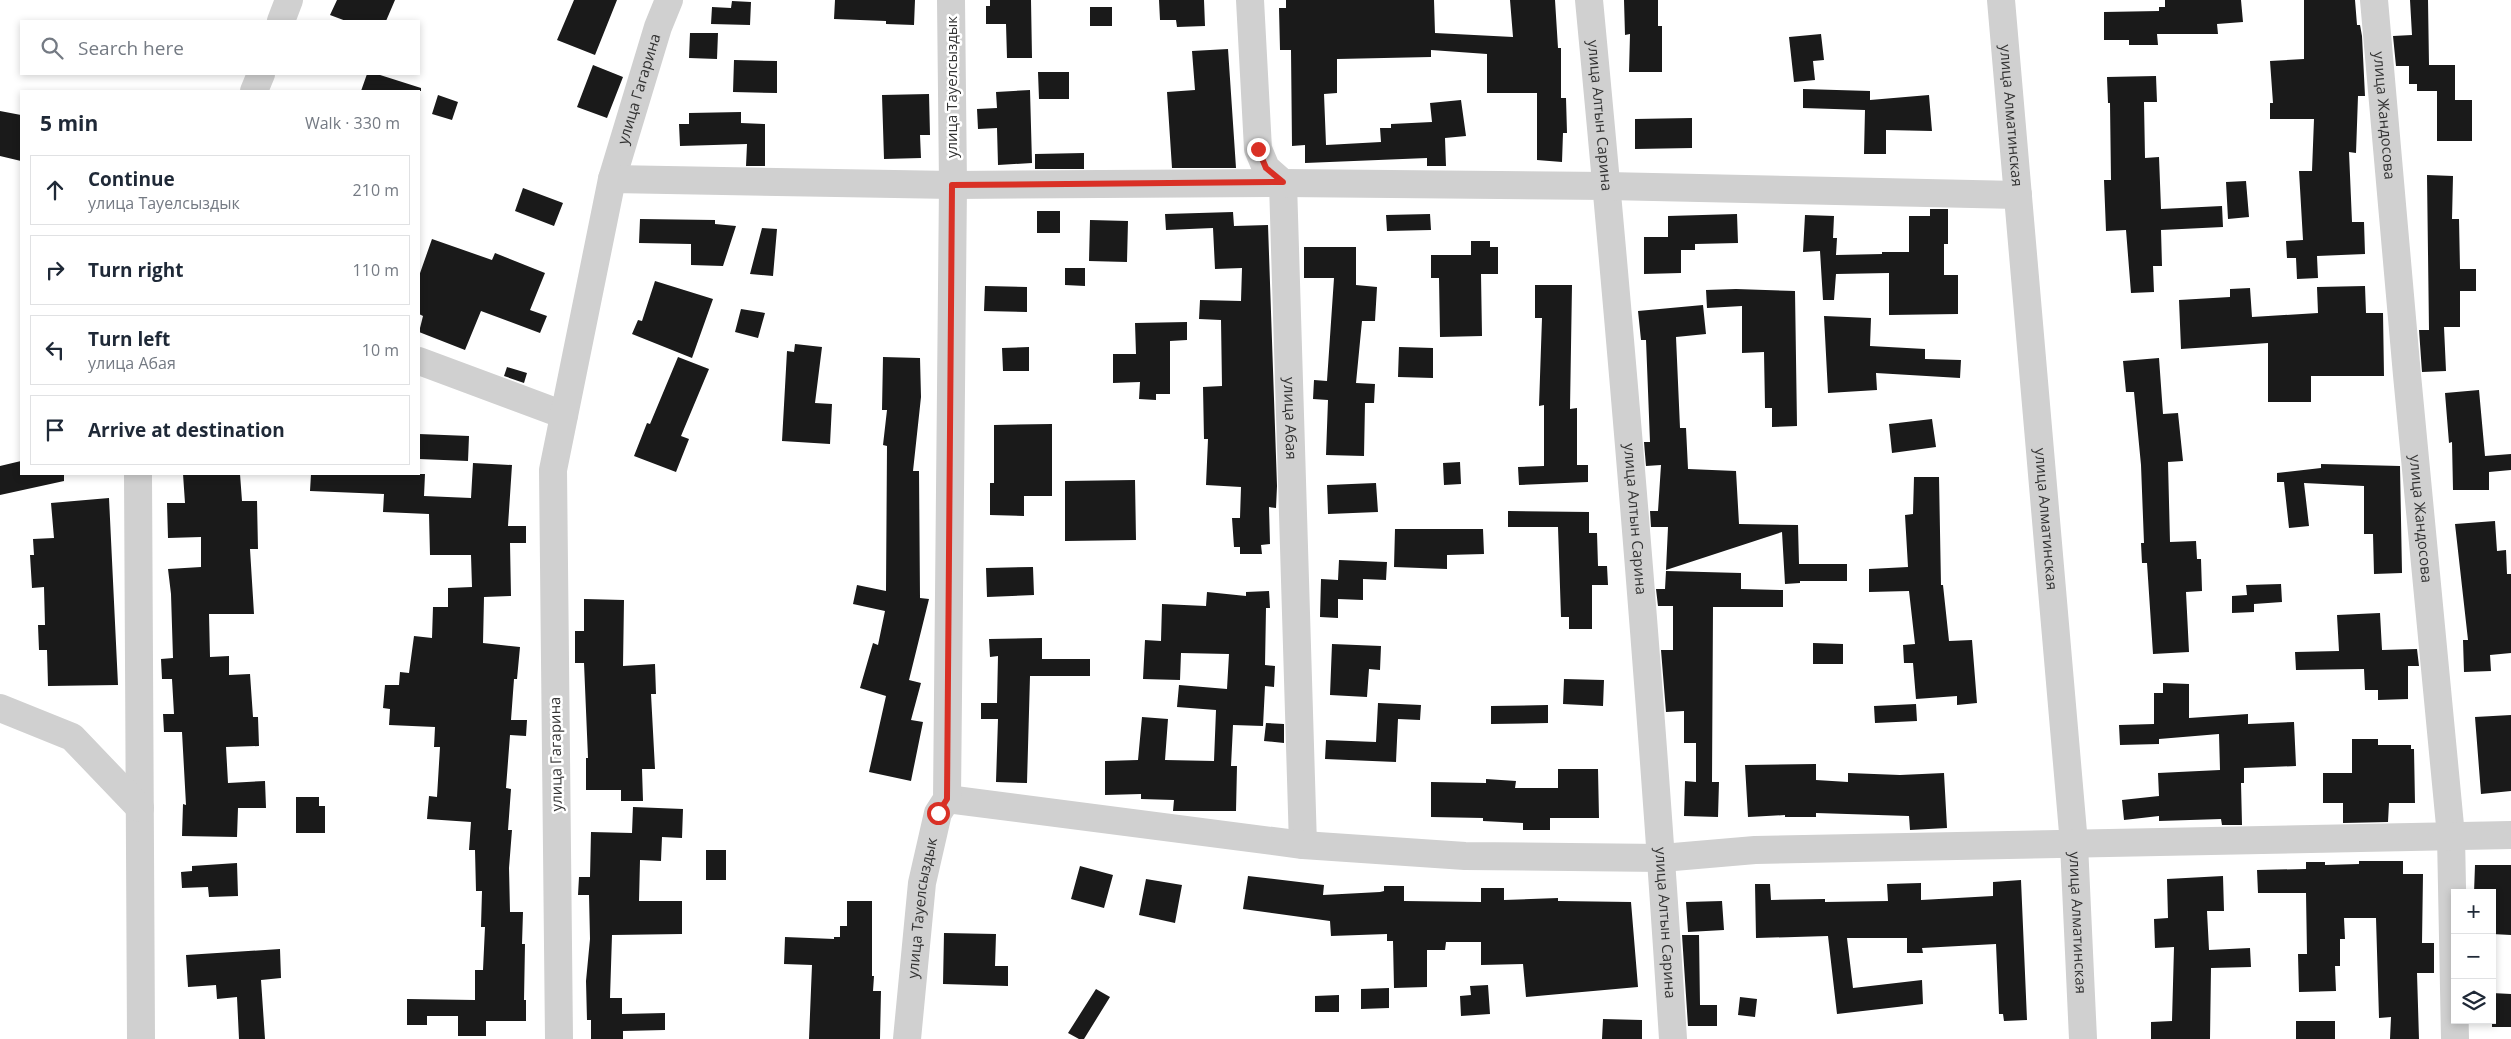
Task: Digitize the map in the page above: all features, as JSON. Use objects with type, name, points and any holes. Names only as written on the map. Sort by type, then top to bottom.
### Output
[{"type":"street","points":[[281,20],[289,0]]},
{"type":"street","name":"улица Гагарина","points":[[559,1039],[553,470],[612,179],[658,27],[669,0]]},
{"type":"street","name":"улица Тауелсыздык","points":[[907,1039],[922,883],[938,813],[947,799],[952,185],[951,0]]},
{"type":"street","points":[[1250,0],[1258,149],[1266,168],[1283,182]]},
{"type":"street","name":"улица Алтын Сарина","points":[[1589,0],[1607,186],[1662,858],[1673,1039]]},
{"type":"street","name":"улица Алматинская","points":[[2001,0],[2074,844],[2083,1039]]},
{"type":"street","name":"улица Жандосова","points":[[2374,0],[2451,836],[2455,1039]]},
{"type":"street","points":[[254,90],[261,75]]},
{"type":"street","points":[[612,179],[952,185],[1283,182],[1607,186],[2018,195]]},
{"type":"street","name":"улица Абая","points":[[1283,182],[1303,845]]},
{"type":"street","points":[[420,361],[564,415]]},
{"type":"street","points":[[138,475],[140,1039]]},
{"type":"street","points":[[0,708],[72,737],[140,808]]},
{"type":"street","points":[[947,799],[1303,845],[1465,856],[1662,858],[1755,850],[2511,835]]},
{"type":"building","points":[[337,0],[395,0],[386,20],[343,20],[330,15]]},
{"type":"building","points":[[574,0],[617,0],[595,55],[557,40]]},
{"type":"building","points":[[835,0],[915,0],[914,25],[886,24],[886,21],[834,19]]},
{"type":"building","points":[[990,0],[1031,0],[1032,58],[1007,58],[1006,24],[986,24],[986,6],[990,6]]},
{"type":"building","points":[[1159,0],[1204,0],[1205,26],[1177,27],[1176,20],[1160,20]]},
{"type":"building","points":[[1286,0],[1434,0],[1435,33],[1513,37],[1510,0],[1555,0],[1558,48],[1561,48],[1561,98],[1566,98],[1567,133],[1563,133],[1562,162],[1537,160],[1537,93],[1487,93],[1487,54],[1431,50],[1431,57],[1337,59],[1337,93],[1324,94],[1326,145],[1381,142],[1380,128],[1391,128],[1391,124],[1432,122],[1430,103],[1461,100],[1466,136],[1445,138],[1446,166],[1427,166],[1427,158],[1305,163],[1305,145],[1292,146],[1291,50],[1280,50],[1279,8],[1286,8]]},
{"type":"building","points":[[1624,0],[1658,0],[1658,26],[1662,26],[1662,72],[1629,72],[1630,34],[1625,35]]},
{"type":"building","points":[[2165,0],[2241,0],[2243,22],[2217,24],[2218,34],[2157,34],[2158,45],[2129,45],[2129,40],[2104,40],[2104,12],[2159,11],[2159,7],[2165,7]]},
{"type":"building","points":[[2304,0],[2355,0],[2357,25],[2360,25],[2362,36],[2365,96],[2358,96],[2356,153],[2349,152],[2352,222],[2364,222],[2365,254],[2317,256],[2318,278],[2297,279],[2296,258],[2287,258],[2286,241],[2303,240],[2299,171],[2312,171],[2314,119],[2270,119],[2270,103],[2273,103],[2270,61],[2304,59]]},
{"type":"building","points":[[2410,0],[2428,0],[2429,65],[2455,65],[2455,100],[2472,100],[2472,141],[2437,141],[2437,91],[2417,91],[2417,84],[2409,84],[2409,66],[2396,66],[2393,36],[2412,35]]},
{"type":"building","points":[[732,1],[751,2],[750,25],[711,24],[712,7],[731,8]]},
{"type":"building","points":[[1090,7],[1112,7],[1112,26],[1090,26]]},
{"type":"building","points":[[690,33],[718,33],[717,59],[689,58]]},
{"type":"building","points":[[1821,34],[1824,60],[1813,61],[1815,80],[1794,82],[1789,37]]},
{"type":"building","points":[[1228,49],[1236,168],[1172,168],[1167,92],[1195,90],[1192,51]]},
{"type":"building","points":[[734,60],[777,61],[777,93],[733,92]]},
{"type":"building","points":[[593,65],[623,77],[607,118],[577,107]]},
{"type":"building","points":[[1038,72],[1069,72],[1069,99],[1039,99]]},
{"type":"building","points":[[367,75],[380,75],[421,88],[421,91],[361,90]]},
{"type":"building","points":[[2156,76],[2157,102],[2144,102],[2145,158],[2159,157],[2161,209],[2222,206],[2223,227],[2161,230],[2162,266],[2153,266],[2154,292],[2131,293],[2126,230],[2106,231],[2104,180],[2111,180],[2110,103],[2108,103],[2107,77]]},
{"type":"building","points":[[1803,89],[1870,91],[1870,100],[1929,95],[1932,131],[1886,130],[1886,154],[1864,154],[1865,110],[1803,108]]},
{"type":"building","points":[[1030,90],[1032,163],[998,165],[997,128],[978,129],[977,109],[997,108],[996,92]]},
{"type":"building","points":[[929,94],[930,135],[920,135],[921,158],[884,159],[882,95]]},
{"type":"building","points":[[438,95],[458,102],[452,120],[432,114]]},
{"type":"building","points":[[0,111],[20,115],[20,161],[0,156]]},
{"type":"building","points":[[741,112],[741,123],[765,124],[765,166],[746,166],[747,144],[680,146],[679,124],[689,124],[689,113]]},
{"type":"building","points":[[1692,118],[1692,148],[1635,149],[1635,119]]},
{"type":"building","points":[[1084,153],[1084,169],[1035,169],[1035,154]]},
{"type":"building","points":[[2427,175],[2453,176],[2452,219],[2459,219],[2460,269],[2476,269],[2476,291],[2460,291],[2460,327],[2444,327],[2446,371],[2422,372],[2419,330],[2429,330]]},
{"type":"building","points":[[2246,181],[2249,217],[2228,219],[2226,182]]},
{"type":"building","points":[[523,188],[563,203],[554,226],[515,211]]},
{"type":"building","points":[[1930,209],[1948,209],[1948,244],[1944,244],[1944,275],[1958,275],[1958,314],[1889,315],[1889,273],[1836,274],[1834,300],[1823,300],[1820,251],[1803,252],[1805,215],[1834,216],[1833,238],[1837,238],[1836,255],[1882,254],[1882,252],[1909,252],[1909,216],[1930,216]]},
{"type":"building","points":[[1037,211],[1060,211],[1060,233],[1037,233]]},
{"type":"building","points":[[1233,212],[1234,226],[1268,225],[1277,486],[1276,508],[1269,507],[1270,544],[1261,545],[1262,554],[1240,554],[1240,547],[1234,547],[1232,518],[1240,518],[1241,487],[1206,485],[1208,439],[1204,439],[1203,387],[1222,386],[1221,320],[1199,319],[1200,300],[1241,301],[1242,268],[1215,269],[1213,228],[1166,230],[1165,214]]},
{"type":"building","points":[[1430,214],[1431,230],[1387,231],[1386,215]]},
{"type":"building","points":[[1737,214],[1738,243],[1695,244],[1695,250],[1681,250],[1681,273],[1644,274],[1644,237],[1668,237],[1668,216]]},
{"type":"building","points":[[640,219],[715,220],[715,224],[736,226],[723,266],[691,265],[691,244],[639,243]]},
{"type":"building","points":[[1090,220],[1128,221],[1127,262],[1089,261]]},
{"type":"building","points":[[762,228],[777,229],[773,276],[750,274]]},
{"type":"building","points":[[432,239],[492,260],[495,253],[545,273],[530,310],[547,316],[540,333],[481,311],[465,350],[420,332],[423,316],[420,314],[420,273]]},
{"type":"building","points":[[1471,241],[1490,241],[1490,247],[1498,247],[1498,274],[1481,274],[1482,336],[1440,337],[1439,278],[1431,278],[1431,255],[1471,255]]},
{"type":"building","points":[[1304,247],[1356,247],[1356,285],[1377,287],[1375,321],[1362,321],[1356,383],[1375,384],[1374,403],[1365,403],[1364,456],[1326,455],[1328,400],[1313,399],[1314,380],[1327,381],[1334,278],[1304,278]]},
{"type":"building","points":[[1065,268],[1085,268],[1085,286],[1065,285]]},
{"type":"building","points":[[655,281],[713,299],[692,358],[632,334],[638,320],[642,321]]},
{"type":"building","points":[[1535,285],[1572,285],[1570,409],[1577,408],[1577,465],[1588,465],[1588,482],[1519,485],[1518,467],[1544,466],[1544,405],[1539,406],[1542,318],[1535,318]]},
{"type":"building","points":[[985,286],[1027,287],[1027,312],[984,311]]},
{"type":"building","points":[[2365,286],[2366,313],[2383,313],[2384,376],[2311,376],[2311,402],[2268,402],[2268,343],[2181,349],[2179,300],[2230,297],[2230,289],[2250,288],[2252,317],[2318,313],[2317,287]]},
{"type":"building","points":[[1706,290],[1795,291],[1797,426],[1772,427],[1772,408],[1765,408],[1764,352],[1742,353],[1742,306],[1707,308]]},
{"type":"building","points":[[1703,305],[1706,334],[1676,337],[1680,428],[1686,428],[1688,469],[1736,471],[1739,524],[1798,525],[1799,564],[1847,564],[1847,581],[1800,581],[1800,583],[1785,584],[1782,532],[1666,570],[1668,527],[1651,527],[1650,511],[1658,511],[1661,465],[1646,466],[1644,442],[1650,442],[1646,340],[1641,340],[1638,311]]},
{"type":"building","points":[[741,309],[765,313],[758,338],[735,332]]},
{"type":"building","points":[[1824,316],[1871,318],[1870,346],[1925,349],[1925,359],[1961,360],[1960,378],[1876,373],[1877,390],[1828,393]]},
{"type":"building","points":[[1187,322],[1187,340],[1170,341],[1170,394],[1156,394],[1156,400],[1139,399],[1140,382],[1113,383],[1113,354],[1136,354],[1135,323]]},
{"type":"building","points":[[795,344],[822,347],[815,403],[832,404],[830,444],[782,441],[787,351],[794,352]]},
{"type":"building","points":[[1029,347],[1029,371],[1003,371],[1002,348]]},
{"type":"building","points":[[1399,347],[1433,348],[1433,378],[1398,377]]},
{"type":"building","points":[[678,357],[709,369],[681,436],[689,439],[676,472],[634,456],[647,423],[650,424]]},
{"type":"building","points":[[883,357],[920,358],[921,397],[913,471],[919,471],[920,598],[929,599],[909,680],[921,683],[911,720],[923,722],[911,781],[869,772],[886,696],[860,688],[873,643],[878,645],[885,611],[853,604],[857,585],[886,591],[887,446],[883,445],[887,410],[882,410]]},
{"type":"building","points":[[2159,358],[2163,414],[2178,413],[2183,461],[2168,462],[2170,542],[2196,541],[2197,559],[2201,559],[2202,591],[2186,592],[2189,652],[2153,654],[2147,563],[2142,563],[2141,543],[2144,543],[2141,465],[2134,392],[2126,392],[2123,361]]},
{"type":"building","points":[[507,367],[527,373],[524,383],[504,376]]},
{"type":"building","points":[[2479,390],[2485,456],[2511,454],[2511,470],[2489,472],[2489,490],[2453,490],[2452,442],[2449,443],[2445,393]]},
{"type":"building","points":[[1932,419],[1936,447],[1892,453],[1889,424]]},
{"type":"building","points":[[1052,424],[1052,496],[1024,496],[1024,516],[990,515],[990,483],[994,483],[994,425]]},
{"type":"building","points":[[420,434],[469,436],[468,461],[420,459]]},
{"type":"building","points":[[20,461],[20,475],[64,475],[64,481],[0,495],[0,466]]},
{"type":"building","points":[[1460,462],[1461,484],[1444,485],[1443,463]]},
{"type":"building","points":[[473,463],[512,465],[508,526],[526,526],[526,543],[510,543],[511,596],[484,597],[483,643],[520,647],[517,679],[514,679],[511,720],[527,720],[526,736],[510,735],[506,788],[511,789],[508,830],[512,830],[509,868],[510,912],[523,912],[522,944],[525,944],[524,1000],[526,1000],[526,1021],[486,1021],[486,1036],[458,1036],[458,1016],[427,1016],[427,1025],[407,1025],[407,999],[475,1000],[475,970],[483,970],[485,927],[481,927],[482,891],[476,891],[475,850],[469,850],[471,822],[427,819],[429,796],[437,797],[440,747],[434,747],[435,727],[389,725],[390,709],[383,708],[385,685],[399,685],[400,672],[409,673],[414,636],[432,638],[433,607],[448,607],[448,588],[472,587],[471,555],[430,555],[429,514],[383,512],[384,494],[310,491],[311,475],[425,474],[424,496],[471,498]]},
{"type":"building","points":[[2321,464],[2400,466],[2402,573],[2374,574],[2373,534],[2364,534],[2364,486],[2304,483],[2309,526],[2289,528],[2284,482],[2277,482],[2277,473],[2321,468]]},
{"type":"building","points":[[183,475],[240,475],[242,501],[257,501],[258,549],[250,549],[254,614],[209,614],[210,657],[229,656],[229,675],[250,674],[253,717],[258,717],[259,746],[226,747],[228,783],[265,781],[266,808],[238,808],[237,837],[182,836],[183,804],[186,805],[182,732],[164,732],[163,714],[174,714],[172,679],[162,679],[161,659],[173,658],[171,594],[168,569],[201,567],[201,537],[168,538],[167,503],[185,503]]},
{"type":"building","points":[[1914,477],[1939,477],[1941,585],[1943,585],[1949,641],[1972,640],[1977,703],[1957,705],[1957,696],[1916,699],[1913,663],[1904,663],[1903,645],[1915,644],[1909,591],[1869,592],[1869,569],[1908,567],[1905,515],[1913,514]]},
{"type":"building","points":[[1135,480],[1136,540],[1065,541],[1065,481]]},
{"type":"building","points":[[1376,483],[1378,512],[1328,514],[1327,485]]},
{"type":"building","points":[[109,498],[118,685],[48,686],[47,650],[39,650],[38,625],[45,625],[44,587],[32,588],[30,555],[34,555],[33,539],[54,538],[51,503]]},
{"type":"building","points":[[1508,511],[1589,512],[1589,533],[1597,533],[1598,566],[1607,566],[1608,585],[1592,585],[1592,629],[1569,629],[1569,617],[1561,617],[1558,527],[1508,527]]},
{"type":"building","points":[[2495,521],[2497,551],[2506,550],[2507,574],[2511,574],[2511,653],[2490,655],[2491,671],[2464,672],[2463,640],[2468,640],[2455,524]]},
{"type":"building","points":[[1395,529],[1483,529],[1484,554],[1447,555],[1447,569],[1394,567]]},
{"type":"building","points":[[1339,560],[1387,562],[1386,580],[1363,579],[1363,600],[1338,599],[1338,618],[1320,617],[1321,579],[1338,580]]},
{"type":"building","points":[[1033,567],[1034,595],[987,597],[986,568]]},
{"type":"building","points":[[1666,571],[1741,573],[1741,589],[1783,590],[1783,607],[1713,607],[1712,782],[1719,782],[1718,817],[1684,816],[1685,781],[1696,782],[1696,743],[1684,743],[1684,711],[1666,712],[1661,650],[1673,650],[1673,606],[1658,606],[1656,589],[1665,589]]},
{"type":"building","points":[[2281,584],[2282,602],[2254,604],[2254,612],[2232,613],[2232,596],[2247,595],[2246,585]]},
{"type":"building","points":[[1269,591],[1270,608],[1266,608],[1265,665],[1275,666],[1274,687],[1265,686],[1263,726],[1233,725],[1231,766],[1237,766],[1236,811],[1173,811],[1174,800],[1141,799],[1141,794],[1105,795],[1105,761],[1138,760],[1142,717],[1168,719],[1165,760],[1214,761],[1216,710],[1177,707],[1179,685],[1227,689],[1229,654],[1181,653],[1180,680],[1143,679],[1145,640],[1161,641],[1162,604],[1206,606],[1207,592],[1246,596],[1246,592]]},
{"type":"building","points":[[584,599],[624,600],[623,666],[655,664],[656,694],[651,694],[655,769],[642,769],[643,801],[621,801],[621,790],[586,790],[586,758],[588,758],[584,663],[575,663],[575,631],[584,631]]},
{"type":"building","points":[[2380,613],[2382,650],[2417,649],[2419,666],[2408,666],[2408,699],[2378,700],[2378,690],[2365,690],[2364,669],[2296,670],[2295,652],[2339,651],[2337,615]]},
{"type":"building","points":[[1042,638],[1042,659],[1090,659],[1090,676],[1030,676],[1027,783],[996,782],[998,719],[981,719],[981,703],[997,703],[998,656],[990,657],[989,639]]},
{"type":"building","points":[[1813,643],[1843,644],[1843,664],[1813,664]]},
{"type":"building","points":[[1332,644],[1381,646],[1380,670],[1369,669],[1367,697],[1330,695]]},
{"type":"building","points":[[1564,679],[1604,680],[1603,706],[1563,704]]},
{"type":"building","points":[[2163,683],[2189,684],[2189,718],[2248,714],[2248,724],[2294,722],[2296,766],[2244,768],[2244,783],[2241,783],[2242,825],[2222,825],[2221,819],[2159,821],[2159,816],[2124,820],[2122,800],[2159,796],[2158,773],[2220,770],[2219,734],[2159,739],[2159,744],[2120,745],[2119,725],[2154,724],[2154,693],[2163,693]]},
{"type":"building","points":[[1378,703],[1421,705],[1420,720],[1398,719],[1396,762],[1325,759],[1326,740],[1376,742]]},
{"type":"building","points":[[1916,704],[1917,721],[1875,723],[1874,706]]},
{"type":"building","points":[[1548,705],[1548,723],[1491,724],[1491,706]]},
{"type":"building","points":[[2511,715],[2511,791],[2481,794],[2475,717]]},
{"type":"building","points":[[1266,723],[1284,724],[1284,743],[1264,741]]},
{"type":"building","points":[[2352,739],[2378,739],[2378,745],[2411,745],[2411,749],[2414,749],[2415,803],[2389,803],[2388,822],[2343,823],[2343,803],[2323,803],[2323,773],[2352,773]]},
{"type":"building","points":[[1816,764],[1816,780],[1848,782],[1848,773],[1900,775],[1944,773],[1947,828],[1910,830],[1909,816],[1816,813],[1816,817],[1785,817],[1785,815],[1748,817],[1745,765]]},
{"type":"building","points":[[1558,769],[1598,769],[1599,818],[1550,818],[1550,830],[1523,830],[1523,823],[1483,821],[1483,818],[1431,817],[1431,782],[1486,783],[1486,779],[1516,781],[1515,788],[1558,788]]},
{"type":"building","points":[[296,797],[319,797],[319,806],[325,806],[325,833],[296,833]]},
{"type":"building","points":[[633,807],[683,809],[682,838],[662,837],[661,861],[640,860],[639,901],[682,901],[682,934],[612,935],[610,998],[622,998],[622,1014],[665,1013],[665,1030],[623,1031],[623,1039],[591,1039],[591,1020],[587,1020],[586,981],[590,939],[589,895],[578,895],[579,877],[590,877],[591,832],[632,833]]},
{"type":"building","points":[[706,850],[726,850],[726,880],[706,880]]},
{"type":"building","points":[[2359,861],[2403,861],[2403,874],[2423,874],[2422,943],[2434,943],[2434,973],[2417,973],[2419,1039],[2390,1039],[2391,1017],[2379,1018],[2376,918],[2344,918],[2345,939],[2340,939],[2340,966],[2335,966],[2336,991],[2299,992],[2298,954],[2307,954],[2306,893],[2258,893],[2257,870],[2306,869],[2306,862],[2325,862],[2325,865],[2359,864]]},
{"type":"building","points":[[237,863],[238,896],[209,897],[208,887],[182,888],[181,872],[192,871],[192,866]]},
{"type":"building","points":[[2475,865],[2511,865],[2511,935],[2496,934],[2496,889],[2474,889]]},
{"type":"building","points":[[1080,866],[1113,875],[1104,908],[1071,899]]},
{"type":"building","points":[[1248,876],[1324,885],[1323,895],[1380,892],[1384,891],[1384,886],[1404,886],[1404,901],[1481,902],[1481,888],[1504,888],[1504,900],[1558,898],[1558,901],[1631,902],[1638,987],[1526,997],[1523,964],[1481,965],[1481,942],[1446,942],[1445,950],[1427,950],[1427,987],[1394,988],[1393,941],[1387,941],[1387,934],[1331,936],[1330,921],[1243,909]]},
{"type":"building","points":[[2223,876],[2224,911],[2207,911],[2209,950],[2250,948],[2251,967],[2211,968],[2210,1039],[2151,1039],[2151,1022],[2172,1021],[2174,947],[2155,948],[2154,919],[2168,918],[2167,879]]},
{"type":"building","points":[[1146,879],[1182,885],[1175,923],[1139,915]]},
{"type":"building","points":[[2021,880],[2027,1020],[2004,1021],[2003,1014],[1999,1014],[1996,944],[1922,948],[1923,953],[1907,953],[1907,938],[1847,938],[1853,988],[1922,980],[1923,1004],[1837,1014],[1828,936],[1756,938],[1755,884],[1770,884],[1771,900],[1825,899],[1825,902],[1888,901],[1887,884],[1921,883],[1921,900],[1993,896],[1993,882]]},
{"type":"building","points":[[847,901],[872,901],[872,976],[874,976],[873,991],[881,991],[880,1039],[809,1039],[812,965],[784,964],[785,937],[834,939],[834,937],[840,937],[840,926],[847,926]]},
{"type":"building","points":[[1722,901],[1724,930],[1688,932],[1686,902]]},
{"type":"building","points":[[944,933],[996,934],[995,966],[1008,966],[1008,986],[943,984]]},
{"type":"building","points":[[1682,935],[1699,935],[1700,1005],[1717,1005],[1717,1026],[1688,1026]]},
{"type":"building","points":[[280,949],[281,978],[261,980],[265,1039],[239,1039],[237,997],[217,999],[216,985],[188,987],[186,955]]},
{"type":"building","points":[[1488,985],[1490,1014],[1461,1016],[1460,996],[1471,995],[1470,986]]},
{"type":"building","points":[[1389,988],[1389,1008],[1361,1009],[1361,989]]},
{"type":"building","points":[[1096,989],[1110,997],[1084,1039],[1079,1039],[1068,1033]]},
{"type":"building","points":[[2496,993],[2511,994],[2511,1027],[2492,1027],[2492,1024],[2496,1024]]},
{"type":"building","points":[[1339,995],[1339,1012],[1315,1012],[1315,996]]},
{"type":"building","points":[[1740,997],[1757,999],[1755,1017],[1738,1015]]},
{"type":"building","points":[[1603,1019],[1642,1020],[1642,1039],[1602,1039]]},
{"type":"building","points":[[2296,1021],[2335,1021],[2335,1039],[2296,1039]]},
{"type":"route","points":[[938,813],[947,799],[952,185],[1283,182],[1266,168],[1258,149]]}]
